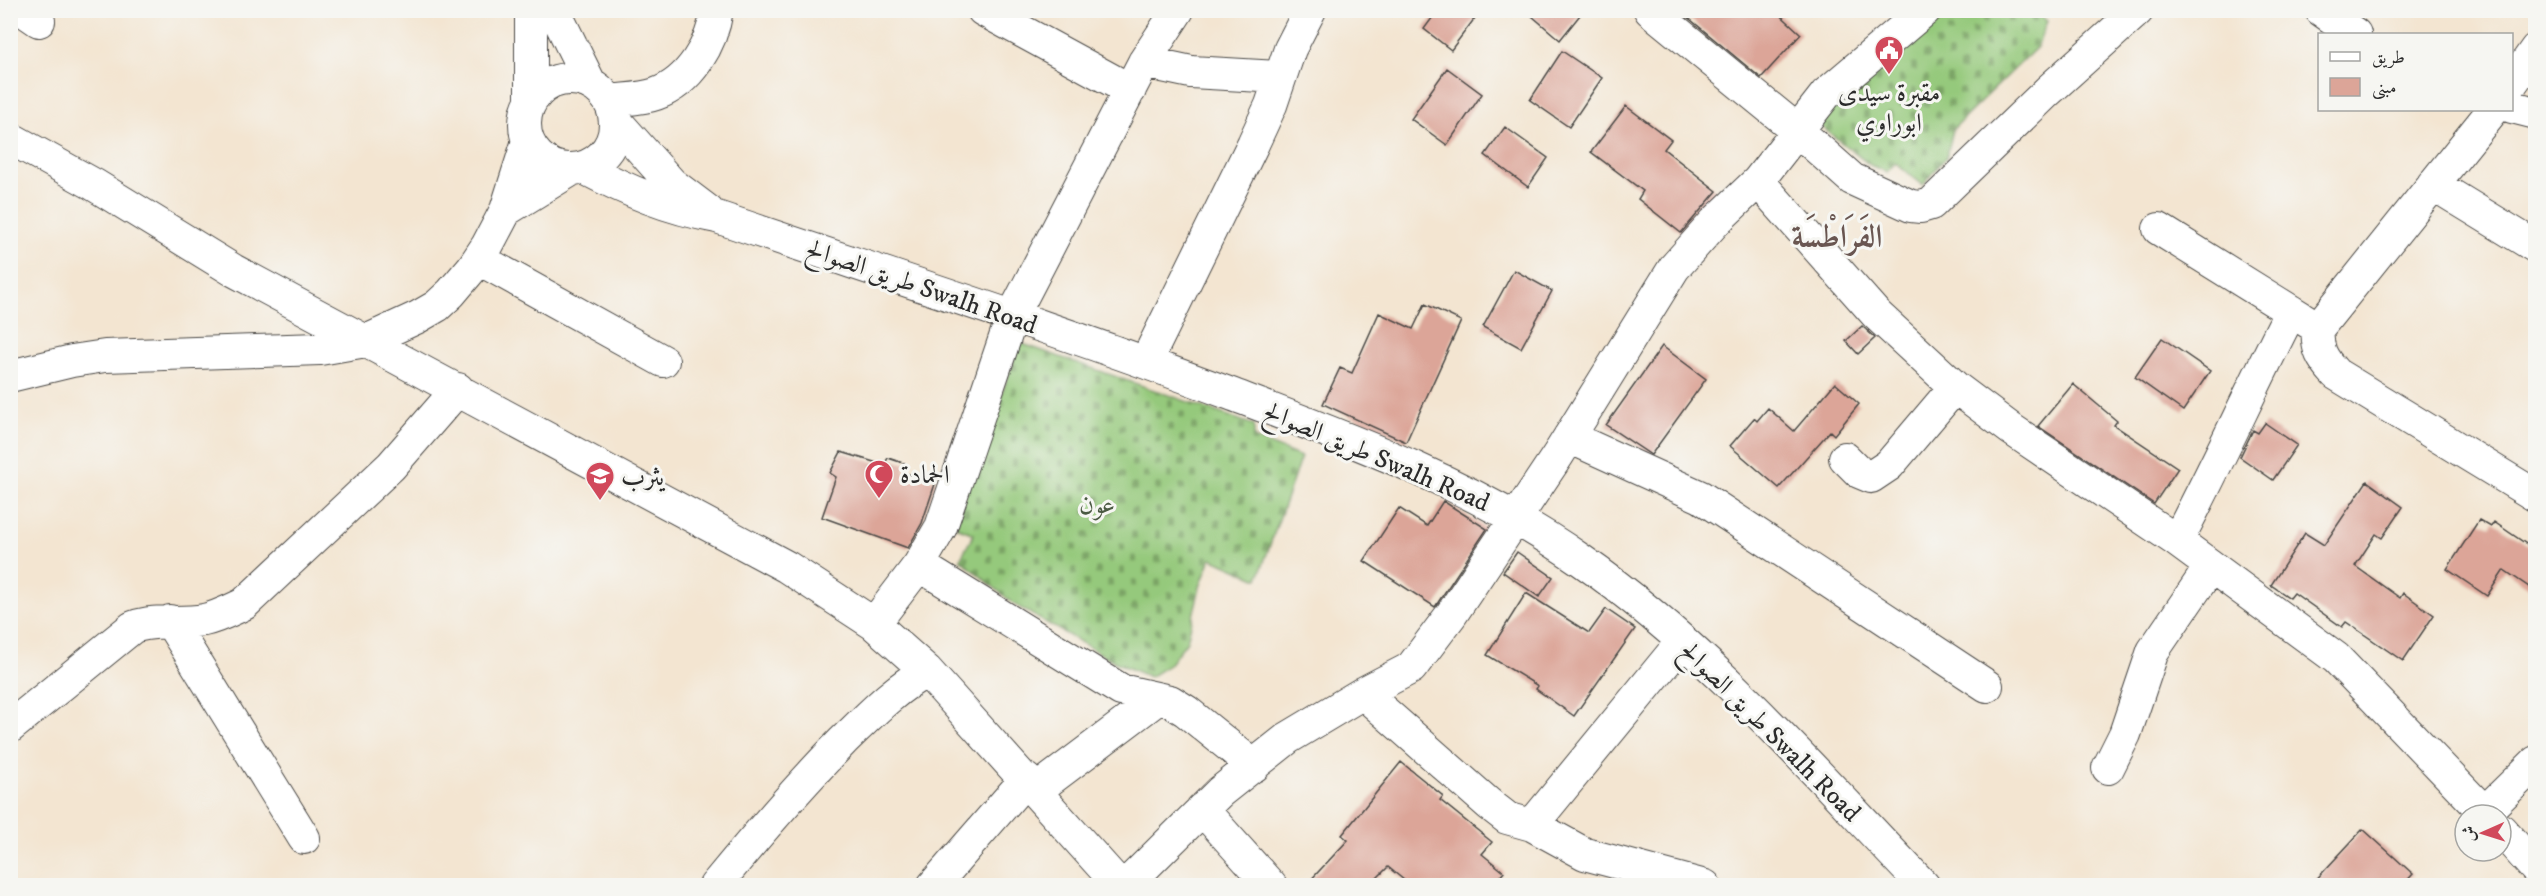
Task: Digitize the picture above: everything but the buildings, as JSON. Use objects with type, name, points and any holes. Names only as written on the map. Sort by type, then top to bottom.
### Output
[{"type":"street","points":[[531,10],[531,100],[524,127],[535,153],[545,162],[557,168],[578,169],[650,201],[681,211],[717,217]]},
{"type":"street","points":[[554,10],[605,101],[670,183],[717,217]]},
{"type":"street","points":[[531,100],[539,90],[564,79],[605,101],[656,94],[682,79],[699,58],[717,10]]},
{"type":"street","points":[[983,10],[1130,90]]},
{"type":"street","points":[[874,624],[919,565],[941,527],[1012,316],[1144,62],[1178,10]]},
{"type":"street","points":[[1146,362],[1253,144],[1290,49],[1310,10]]},
{"type":"street","points":[[1650,10],[1797,130],[1852,179],[1911,206],[1921,207],[1931,204],[2138,10]]},
{"type":"street","points":[[1125,885],[1202,809],[1288,738],[1363,693],[1411,668],[1451,615],[1569,437],[1674,268],[1714,222],[1758,181],[1826,94],[1924,10]]},
{"type":"street","points":[[2320,10],[2354,33]]},
{"type":"street","points":[[2513,81],[2535,49]]},
{"type":"street","points":[[1144,62],[1191,72],[1280,77]]},
{"type":"street","points":[[507,210],[578,169],[597,161],[608,150],[614,135],[605,101]]},
{"type":"street","points":[[2513,107],[2535,112]]},
{"type":"street","points":[[2492,111],[2318,328],[2316,343],[2322,360],[2336,374],[2535,496]]},
{"type":"street","points":[[10,138],[93,184],[233,270],[458,388],[787,567],[874,624],[927,671],[1120,885]]},
{"type":"street","points":[[10,376],[72,361],[105,356],[320,349],[366,341],[436,306],[479,259],[507,210],[528,141]]},
{"type":"street","points":[[1758,181],[1876,314],[1955,387],[2011,429],[2177,541],[2336,658],[2476,803]]},
{"type":"street","points":[[2433,184],[2535,247]]},
{"type":"street","name":"طريق الصوالح Swalh Road","points":[[717,217],[1146,362],[1351,439],[1516,517],[1634,598],[1718,674],[1924,885]]},
{"type":"street","points":[[2159,229],[2318,328]]},
{"type":"street","points":[[479,259],[663,361]]},
{"type":"street","points":[[270,351],[282,332],[289,299]]},
{"type":"street","points":[[2177,541],[2214,472],[2235,421],[2291,311]]},
{"type":"street","points":[[1845,458],[1859,472],[1871,477],[1888,465],[1955,387]]},
{"type":"street","points":[[10,727],[133,627],[147,622],[202,620],[221,615],[244,604],[391,466],[458,388]]},
{"type":"street","points":[[1569,437],[1701,496],[1987,686]]},
{"type":"street","points":[[919,565],[1121,690],[1170,701],[1254,765]]},
{"type":"street","points":[[2108,768],[2125,734],[2153,651],[2211,566]]},
{"type":"street","points":[[170,621],[304,838]]},
{"type":"street","points":[[1532,825],[1682,642]]},
{"type":"street","points":[[715,885],[827,758],[902,685],[927,671]]},
{"type":"street","points":[[1363,693],[1507,818],[1532,825],[1585,854],[1705,885]]},
{"type":"street","points":[[933,885],[1030,785],[1157,699]]},
{"type":"street","points":[[2503,803],[2535,762]]},
{"type":"street","points":[[1202,809],[1270,885]]},
{"type":"street","points":[[2513,844],[2535,869]]},
{"type":"green space","points":[[1936,11],[2034,11],[2047,21],[2037,47],[1953,129],[1947,156],[1923,185],[1895,163],[1887,172],[1870,165],[1817,123]]},
{"type":"green space","name":"عون","points":[[1020,343],[1254,425],[1254,438],[1301,457],[1258,579],[1211,558],[1200,587],[1187,641],[1169,665],[1150,677],[1117,663],[1015,605],[960,559],[974,534],[956,527],[960,510]]},
{"type":"place","name":"مقبرة سيدى ابوراوي","points":[[1889,76]]},
{"type":"place","name":"الحمادة","points":[[879,500]]},
{"type":"place","name":"يثرب","points":[[600,502]]},
{"type":"district","name":"الفَرَاطْسَة","points":[[1837,236]]}]
